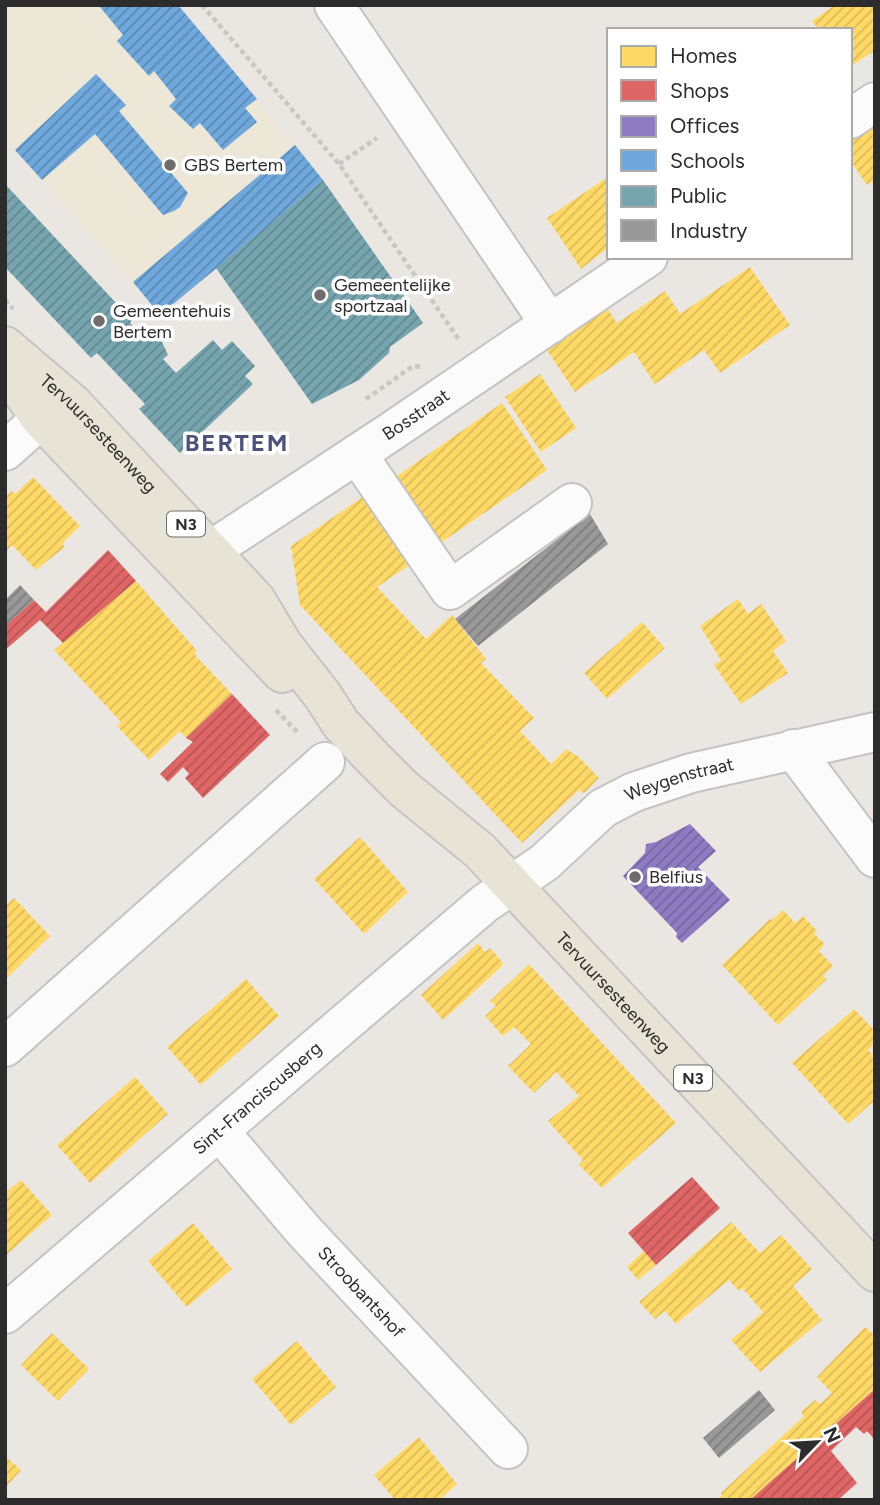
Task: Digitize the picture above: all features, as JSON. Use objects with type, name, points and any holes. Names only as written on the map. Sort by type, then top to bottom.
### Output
[{"type":"main road","name":"Tervuursesteenweg","points":[[5,346],[57,411],[197,559],[313,707],[341,724],[404,789],[459,832],[512,885],[875,1272]]},
{"type":"main road","name":"Tervuursesteenweg","points":[[5,368],[57,411]]},
{"type":"street","points":[[334,5],[550,324]]},
{"type":"street","points":[[852,118],[875,102]]},
{"type":"street","name":"Bosstraat","points":[[197,559],[645,259]]},
{"type":"street","points":[[5,451],[57,411]]},
{"type":"street","points":[[357,454],[450,590],[572,503]]},
{"type":"street","name":"Weygenstraat","points":[[512,885],[554,854],[603,808],[634,792],[691,772],[875,732]]},
{"type":"street","points":[[793,749],[875,858]]},
{"type":"street","points":[[5,1047],[325,762]]},
{"type":"street","name":"Sint-Franciscusberg","points":[[5,1314],[484,904],[512,885]]},
{"type":"street","name":"Stroobantshof","points":[[219,1131],[304,1231],[508,1449]]},
{"type":"path","points":[[202,5],[340,164],[480,370]]},
{"type":"path","points":[[340,164],[370,143]]},
{"type":"shaded area","name":"GBS Bertem","points":[[5,5],[178,5],[323,180],[160,315],[5,139],[8,131],[5,128]]},
{"type":"building: Homes","points":[[835,5],[875,5],[875,50],[852,66],[852,28],[817,28],[812,21]]},
{"type":"building: Homes","points":[[875,124],[875,180],[867,185],[852,163],[852,140]]},
{"type":"building: Homes","points":[[607,179],[607,249],[581,269],[547,218]]},
{"type":"building: Homes","points":[[750,267],[790,325],[720,373],[704,350],[655,384],[634,352],[575,392],[547,350],[607,308],[617,323],[665,291],[680,314]]},
{"type":"building: Homes","points":[[540,374],[576,428],[541,452],[505,397]]},
{"type":"building: Homes","points":[[502,403],[547,470],[442,542],[397,476]]},
{"type":"building: Homes","points":[[33,477],[80,526],[62,544],[65,547],[36,570],[12,545],[5,552],[5,497],[12,491],[15,494]]},
{"type":"building: Homes","points":[[373,490],[420,558],[377,587],[426,639],[452,615],[486,659],[481,663],[534,718],[520,731],[551,764],[566,749],[579,757],[599,778],[584,793],[579,790],[522,843],[300,605],[291,546]]},
{"type":"building: Homes","points":[[136,581],[197,651],[194,654],[232,694],[186,738],[180,731],[149,760],[117,726],[121,722],[54,650]]},
{"type":"building: Homes","points":[[738,599],[748,614],[761,604],[786,641],[773,651],[788,673],[741,704],[714,665],[721,660],[700,626]]},
{"type":"building: Homes","points":[[642,622],[665,648],[607,699],[584,673]]},
{"type":"building: Homes","points":[[360,837],[408,892],[364,934],[314,879]]},
{"type":"building: Homes","points":[[14,898],[50,936],[5,980],[5,906]]},
{"type":"building: Homes","points":[[783,910],[795,923],[803,916],[817,931],[814,934],[825,944],[819,951],[833,966],[823,976],[827,979],[778,1025],[722,965]]},
{"type":"building: Homes","points":[[478,943],[485,952],[490,948],[503,963],[443,1020],[421,995]]},
{"type":"building: Homes","points":[[529,964],[676,1123],[602,1188],[579,1165],[583,1160],[548,1121],[579,1096],[556,1072],[534,1093],[508,1066],[531,1044],[514,1027],[503,1036],[485,1016],[496,1006],[490,1001]]},
{"type":"building: Homes","points":[[246,979],[279,1016],[201,1085],[167,1047]]},
{"type":"building: Homes","points":[[854,1009],[875,1031],[875,1043],[868,1050],[875,1057],[875,1100],[848,1124],[792,1063]]},
{"type":"building: Homes","points":[[135,1077],[168,1114],[90,1183],[57,1145]]},
{"type":"building: Homes","points":[[21,1180],[52,1215],[5,1256],[5,1193]]},
{"type":"building: Homes","points":[[731,1222],[760,1253],[781,1235],[812,1269],[793,1286],[822,1320],[760,1372],[731,1340],[763,1312],[742,1288],[739,1291],[729,1280],[676,1324],[665,1311],[655,1319],[639,1302]]},
{"type":"building: Homes","points":[[193,1223],[232,1269],[187,1307],[148,1261]]},
{"type":"building: Homes","points":[[644,1251],[656,1265],[638,1280],[627,1267]]},
{"type":"building: Homes","points":[[865,1327],[875,1336],[875,1389],[750,1500],[717,1500],[721,1493],[804,1416],[801,1412],[815,1400],[820,1404],[832,1393],[817,1377]]},
{"type":"building: Homes","points":[[52,1333],[89,1369],[58,1401],[21,1365]]},
{"type":"building: Homes","points":[[297,1341],[336,1387],[291,1425],[252,1379]]},
{"type":"building: Homes","points":[[419,1437],[457,1484],[439,1500],[395,1500],[374,1475]]},
{"type":"building: Homes","points":[[5,1456],[21,1470],[5,1488]]},
{"type":"building: Shops","points":[[108,550],[136,581],[63,643],[40,620],[5,650],[5,626],[34,600],[46,612]]},
{"type":"building: Shops","points":[[232,694],[270,735],[203,798],[185,778],[189,774],[183,767],[168,782],[160,774],[193,742],[186,738]]},
{"type":"building: Shops","points":[[692,1177],[720,1208],[656,1265],[628,1233]]},
{"type":"building: Shops","points":[[875,1389],[875,1440],[867,1431],[864,1434],[856,1427],[831,1451],[857,1483],[838,1500],[750,1500]]},
{"type":"building: Offices","points":[[690,824],[716,851],[698,867],[730,900],[682,943],[676,937],[677,933],[623,876],[645,853],[646,844],[656,842]]},
{"type":"building: Schools","points":[[178,5],[257,99],[245,108],[257,122],[223,150],[200,123],[193,129],[169,106],[176,99],[154,71],[149,76],[117,41],[123,35],[100,7]]},
{"type":"building: Schools","points":[[96,74],[126,105],[119,111],[188,193],[180,207],[174,211],[163,215],[95,134],[42,180],[15,150]]},
{"type":"building: Schools","points":[[295,145],[323,180],[160,315],[133,282]]},
{"type":"building: Public","name":"Gemeentelijke sportzaal","points":[[323,180],[423,323],[390,347],[389,353],[359,380],[312,404],[216,268]]},
{"type":"building: Public","points":[[5,184],[132,320],[130,323],[144,338],[148,332],[162,342],[168,355],[163,359],[176,373],[213,340],[222,350],[232,341],[255,366],[245,376],[253,384],[180,453],[139,409],[145,404],[97,353],[91,358],[5,267]]},
{"type":"building: Industry","points":[[590,514],[608,544],[478,646],[455,619]]},
{"type":"building: Industry","points":[[20,585],[34,600],[5,626],[5,600]]},
{"type":"building: Industry","points":[[759,1390],[775,1410],[719,1458],[703,1438]]},
{"type":"place","name":"GBS Bertem","points":[[170,165]]},
{"type":"place","name":"Gemeentelijke sportzaal","points":[[320,295]]},
{"type":"place","name":"Gemeentehuis Bertem","points":[[99,321]]},
{"type":"place","name":"Belfius","points":[[635,877]]},
{"type":"district","name":"BERTEM","points":[[237,443]]}]
